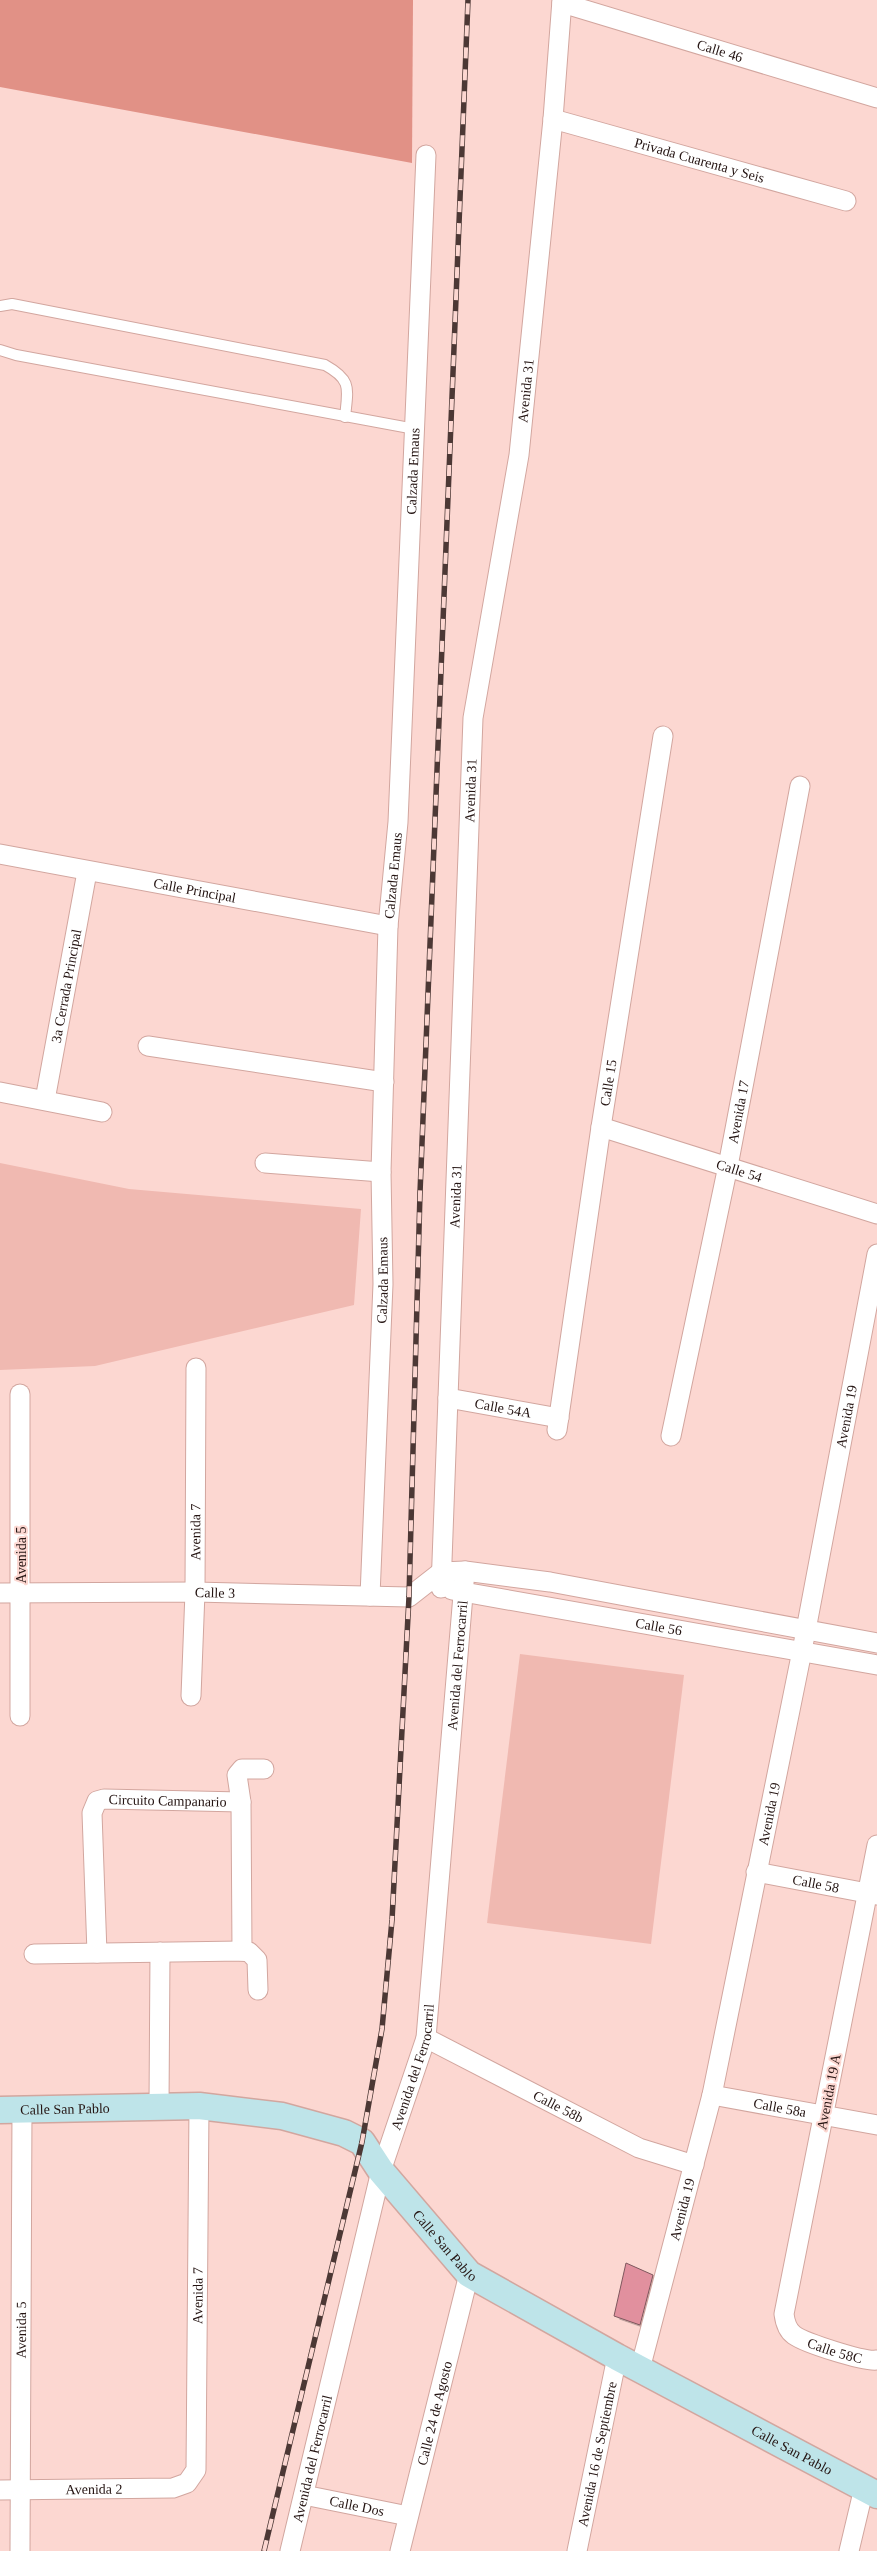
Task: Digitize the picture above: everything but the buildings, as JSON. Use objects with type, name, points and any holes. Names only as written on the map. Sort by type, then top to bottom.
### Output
[{"type":"street","name":"Calle 46","points":[[562,2],[877,98]]},
{"type":"street","name":"Avenida 31","points":[[436,1581],[448,1398],[474,718],[520,455],[553,119],[562,2]]},
{"type":"street","name":"Privada Cuarenta y Seis","points":[[553,119],[846,201]]},
{"type":"street","name":"Calzada Emaus","points":[[370,1596],[383,1284],[381,1172],[388,926],[398,822],[426,155]]},
{"type":"street","name":"Calle 15","points":[[558,1424],[601,1127],[663,736]]},
{"type":"street","name":"Avenida 17","points":[[672,1436],[728,1166],[800,786]]},
{"type":"street","name":"Calle Principal","points":[[0,854],[87,872],[388,926]]},
{"type":"street","name":"3a Cerrada Principal","points":[[44,1100],[87,872]]},
{"type":"street","points":[[148,1046],[384,1082]]},
{"type":"street","points":[[0,1092],[102,1112]]},
{"type":"street","name":"Calle 54","points":[[601,1127],[877,1214]]},
{"type":"street","points":[[265,1163],[381,1172]]},
{"type":"street","name":"Avenida 19","points":[[640,2369],[712,2095],[802,1651],[877,1254]]},
{"type":"street","name":"Avenida 7","points":[[192,1696],[195,1592],[196,1368]]},
{"type":"street","name":"Avenida 5","points":[[20,1394],[20,1716]]},
{"type":"street","name":"Calle 54A","points":[[448,1398],[558,1424]]},
{"type":"street","name":"Calle 56","points":[[436,1581],[465,1571],[550,1582],[877,1643]]},
{"type":"street","name":"Avenida del Ferrocarril","points":[[290,2551],[382,2171],[426,2038],[465,1571]]},
{"type":"street","name":"Calle 3","points":[[0,1593],[195,1592],[409,1597],[436,1581]]},
{"type":"street","name":"Calle 56","points":[[436,1581],[463,1592],[802,1651],[877,1666]]},
{"type":"street","name":"Circuito Campanario","points":[[242,1951],[241,1802],[237,1775],[242,1769],[264,1768]]},
{"type":"street","name":"Circuito Campanario","points":[[97,1953],[92,1813],[97,1801],[104,1799],[241,1802]]},
{"type":"street","name":"Avenida 19 A","points":[[794,2335],[784,2322],[784,2314],[872,1894],[877,1845]]},
{"type":"street","name":"Calle 58","points":[[756,1872],[872,1894]]},
{"type":"street","points":[[159,2106],[160,1952]]},
{"type":"street","points":[[34,1954],[249,1952],[257,1960],[258,1990]]},
{"type":"street","name":"Calle 58b","points":[[426,2038],[639,2148],[694,2166]]},
{"type":"street","name":"Calle 58a","points":[[712,2095],[824,2117],[877,2125]]},
{"type":"street","name":"Avenida 7","points":[[187,2482],[196,2470],[199,2106]]},
{"type":"street","name":"Calle San Pablo","points":[[11,2110],[199,2106],[282,2116],[344,2133],[362,2142],[382,2171],[469,2274],[617,2357],[870,2491]]},
{"type":"street","name":"Avenida 5","points":[[11,2110],[22,2490],[20,2551]]},
{"type":"street","name":"Calle 24 de Agosto","points":[[400,2551],[469,2274]]},
{"type":"street","name":"Calle 58C","points":[[794,2335],[854,2357],[869,2361],[877,2360]]},
{"type":"street","name":"Avenida 16 de Septiembre","points":[[577,2551],[617,2357]]},
{"type":"street","name":"Avenida 2","points":[[0,2490],[173,2488],[187,2482]]},
{"type":"street","points":[[849,2551],[870,2491]]},
{"type":"street","name":"Calle Dos","points":[[304,2495],[408,2516]]},
{"type":"lane","points":[[0,306],[12,304],[325,365],[340,373],[348,386],[345,417]]},
{"type":"lane","points":[[0,350],[26,357],[415,429]]},
{"type":"shaded area","points":[[0,0],[413,0],[412,163],[0,87]]},
{"type":"shaded area","points":[[0,1163],[129,1189],[361,1209],[354,1305],[95,1366],[0,1370]]},
{"type":"shaded area","points":[[520,1654],[684,1675],[651,1944],[487,1923]]},
{"type":"railway","points":[[264,2551],[362,2142],[382,2029],[392,1920],[409,1597],[420,1193],[468,0]]}]
